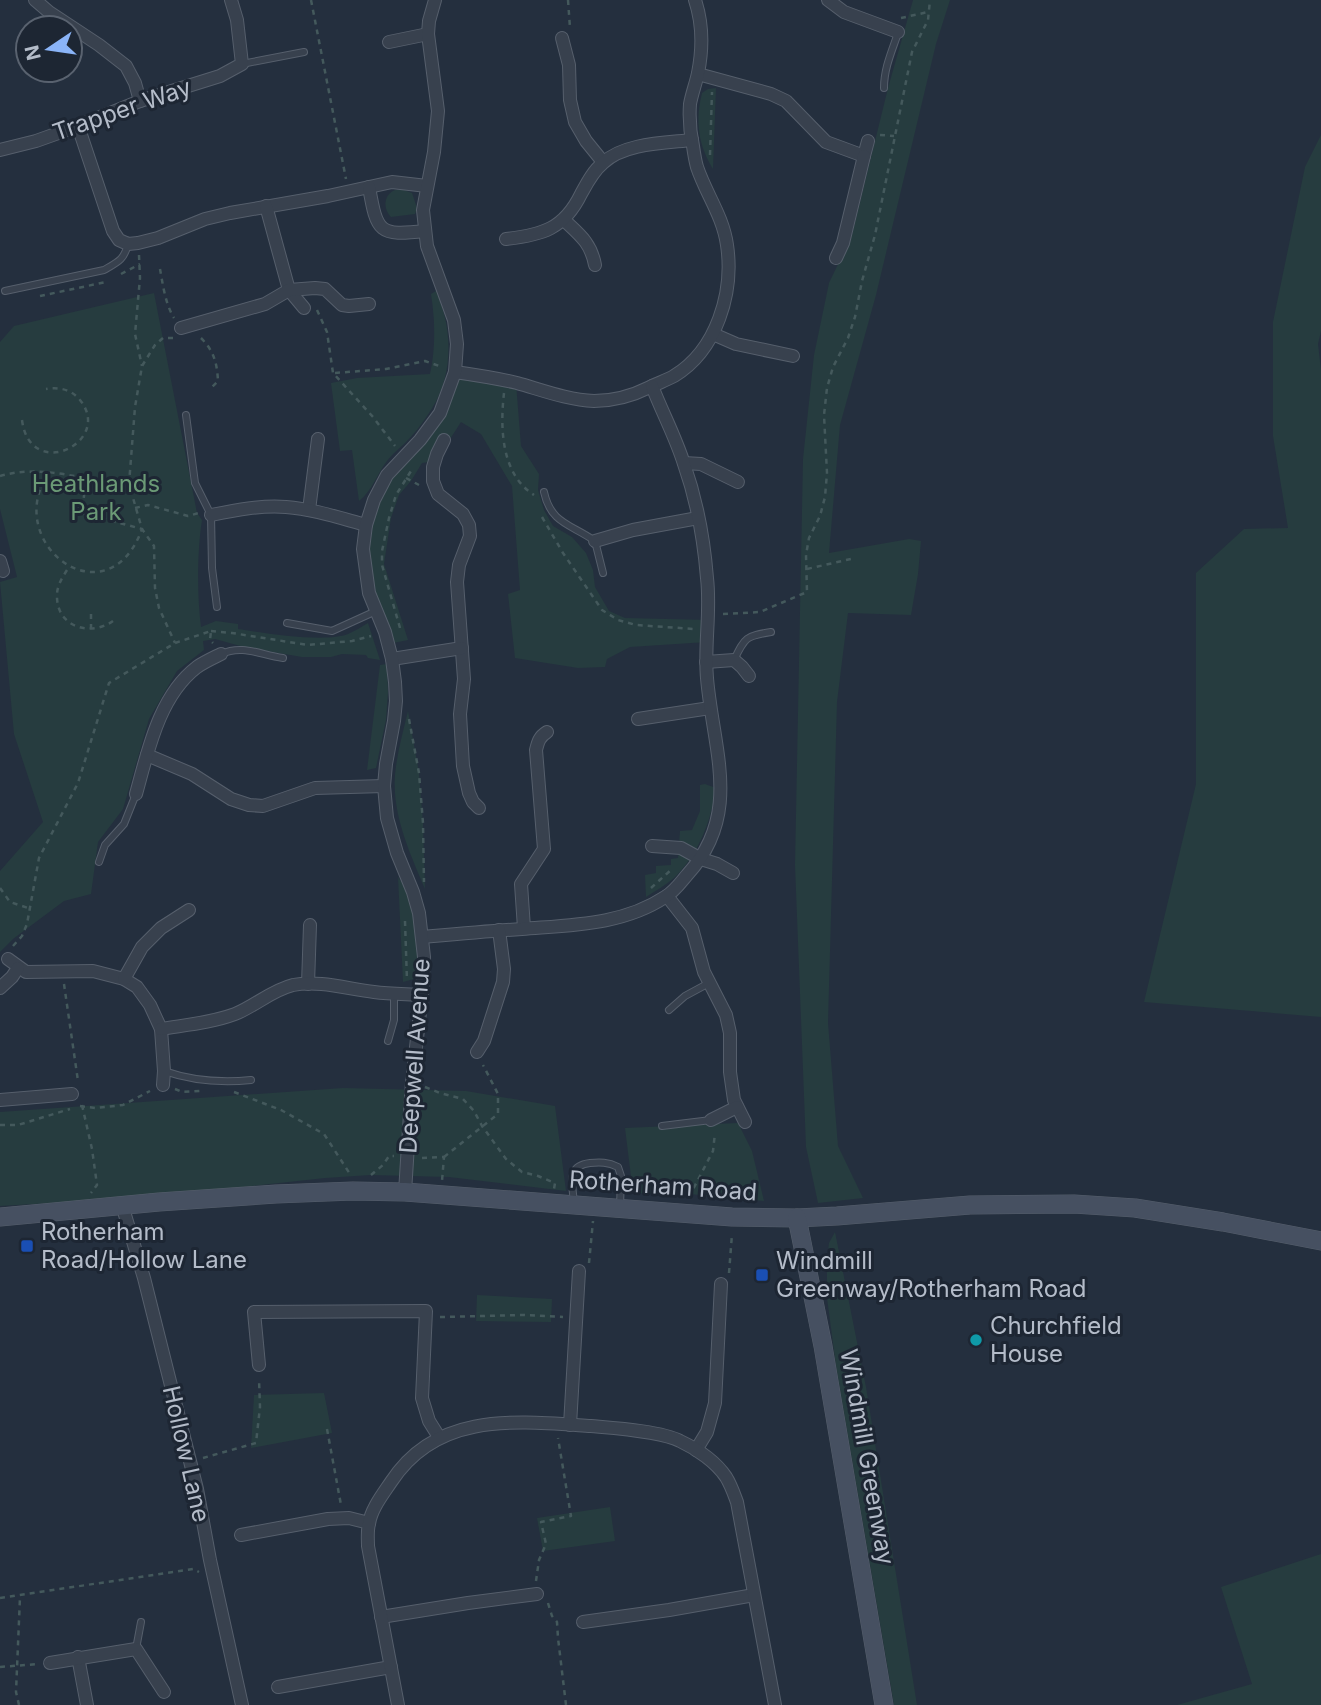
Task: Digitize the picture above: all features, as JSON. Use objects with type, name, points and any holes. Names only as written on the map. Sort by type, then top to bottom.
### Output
[{"type":"main road","name":"Rotherham Road","points":[[0,1217],[353,1184],[405,1192],[732,1217],[797,1218],[970,1205],[1073,1204],[1135,1208],[1249,1226],[1321,1241]]},
{"type":"main road","name":"Windmill Greenway","points":[[797,1218],[823,1346],[884,1705]]},
{"type":"street","points":[[35,0],[126,66],[140,101]]},
{"type":"street","points":[[231,0],[237,20],[242,64]]},
{"type":"street","name":"Deepwell Avenue","points":[[405,1192],[424,957],[414,892],[397,853],[386,809],[386,764],[396,701],[392,659],[385,632],[369,593],[363,549],[366,525],[374,500],[387,475],[420,440],[440,413],[455,372],[457,344],[454,320],[432,261],[423,210],[434,152],[438,111],[428,34],[435,0]]},
{"type":"street","points":[[455,372],[505,380],[554,394],[596,401],[636,393],[676,375],[698,354],[713,334],[725,299],[729,264],[719,213],[697,166],[689,118],[702,42],[695,0]]},
{"type":"street","points":[[828,0],[844,12],[898,32]]},
{"type":"street","points":[[389,42],[428,34]]},
{"type":"street","points":[[562,38],[569,65],[570,100],[575,122],[603,162]]},
{"type":"street","name":"Trapper Way","points":[[0,150],[36,141],[140,101],[209,79],[242,64]]},
{"type":"street","points":[[698,74],[771,94],[786,102],[826,142],[864,156]]},
{"type":"street","points":[[78,126],[113,231],[119,240],[133,244],[158,238],[205,219],[266,206],[392,182],[427,186]]},
{"type":"street","points":[[506,239],[543,232],[564,220],[603,162],[619,153],[635,147],[692,140]]},
{"type":"street","points":[[836,258],[843,243],[867,141]]},
{"type":"street","points":[[369,187],[380,227],[397,233],[425,231]]},
{"type":"street","points":[[266,206],[289,290],[304,308]]},
{"type":"street","points":[[564,220],[588,244],[595,265]]},
{"type":"street","points":[[181,328],[265,304],[289,290],[325,289],[342,305],[369,304]]},
{"type":"street","points":[[713,334],[736,344],[793,356]]},
{"type":"street","points":[[422,937],[587,924],[617,918],[648,907],[667,896],[701,859],[711,839],[719,812],[721,776],[706,662],[709,614],[704,551],[684,463],[652,386]]},
{"type":"street","points":[[309,510],[318,439]]},
{"type":"street","points":[[444,440],[433,467],[433,481],[438,494],[463,514],[469,525],[470,536],[459,565],[457,582],[464,679],[460,714],[463,766],[469,793],[479,808]]},
{"type":"street","points":[[684,463],[701,464],[738,482]]},
{"type":"street","points":[[211,515],[253,508],[284,507],[309,510],[366,525]]},
{"type":"street","points":[[594,541],[633,530],[698,518]]},
{"type":"street","points":[[392,659],[462,648]]},
{"type":"street","points":[[136,794],[147,755],[167,703],[197,667],[221,654]]},
{"type":"street","points":[[706,662],[734,660],[749,676]]},
{"type":"street","points":[[638,719],[710,708]]},
{"type":"street","points":[[524,928],[521,884],[544,849],[536,750],[538,740],[547,732]]},
{"type":"street","points":[[147,755],[192,774],[231,799],[249,805],[263,806],[315,788],[384,786]]},
{"type":"street","points":[[652,846],[681,848],[733,873]]},
{"type":"street","points":[[667,896],[692,928],[704,972],[726,1015],[730,1033],[730,1072],[734,1100],[745,1122]]},
{"type":"street","points":[[124,979],[142,947],[160,928],[189,910]]},
{"type":"street","points":[[308,984],[310,925]]},
{"type":"street","points":[[477,1052],[484,1041],[503,982],[499,930]]},
{"type":"street","points":[[8,959],[26,972],[93,971],[124,979],[138,987],[150,1005],[160,1029],[163,1085]]},
{"type":"street","points":[[0,988],[19,968]]},
{"type":"street","points":[[160,1029],[207,1022],[234,1014],[275,991],[293,985],[308,984],[422,996]]},
{"type":"street","points":[[0,1100],[72,1094]]},
{"type":"street","points":[[711,1120],[737,1107]]},
{"type":"street","name":"Hollow Lane","points":[[122,1205],[144,1278],[197,1489],[242,1705]]},
{"type":"street","points":[[570,1425],[579,1271]]},
{"type":"street","points":[[696,1450],[707,1432],[715,1402],[721,1284]]},
{"type":"street","points":[[258,1365],[254,1312],[426,1311],[422,1398],[429,1421],[439,1437]]},
{"type":"street","points":[[398,1705],[368,1546],[369,1523],[375,1508],[401,1468],[418,1451],[439,1437],[466,1429],[511,1422],[662,1435],[678,1439],[713,1463],[726,1477],[737,1502],[775,1705]]},
{"type":"street","points":[[241,1535],[328,1519],[349,1518],[369,1523]]},
{"type":"street","points":[[382,1617],[537,1594]]},
{"type":"street","points":[[583,1622],[754,1595]]},
{"type":"street","points":[[50,1663],[136,1649],[164,1692]]},
{"type":"street","points":[[78,1657],[87,1705]]},
{"type":"street","points":[[278,1687],[391,1667]]},
{"type":"lane","points":[[884,88],[886,66],[898,32]]},
{"type":"lane","points":[[242,64],[304,52]]},
{"type":"lane","points":[[5,291],[104,270],[125,256],[133,244]]},
{"type":"lane","points":[[186,415],[195,482],[211,515],[212,568],[217,607]]},
{"type":"lane","points":[[544,492],[552,513],[561,522],[594,541],[603,573]]},
{"type":"lane","points":[[287,623],[332,631],[376,611]]},
{"type":"lane","points":[[734,660],[743,642],[751,636],[771,632]]},
{"type":"lane","points":[[221,654],[239,649],[283,658]]},
{"type":"lane","points":[[99,862],[105,845],[124,824],[136,794]]},
{"type":"lane","points":[[669,1010],[677,1001],[709,983]]},
{"type":"lane","points":[[388,1041],[400,994]]},
{"type":"lane","points":[[164,1071],[214,1081],[251,1080]]},
{"type":"lane","points":[[662,1126],[711,1120]]},
{"type":"lane","points":[[574,1205],[573,1170],[579,1165],[609,1163],[618,1167],[621,1176],[620,1209]]},
{"type":"lane","points":[[136,1649],[141,1622]]},
{"type":"path","points":[[311,0],[349,192]]},
{"type":"path","points":[[562,38],[569,31],[568,0]]},
{"type":"path","points":[[709,614],[760,612],[807,592],[806,555],[809,538],[820,516],[825,497],[827,473],[824,415],[827,388],[833,367],[855,317],[875,235],[912,52],[928,20],[930,0]]},
{"type":"path","points":[[898,32],[901,17],[928,12]]},
{"type":"path","points":[[709,159],[712,78]]},
{"type":"path","points":[[133,244],[140,278],[135,334],[142,366],[135,407],[129,484],[142,529],[154,546],[155,588],[159,608],[175,643]]},
{"type":"path","points":[[304,308],[317,310],[327,332],[332,373],[373,417],[403,457]]},
{"type":"path","points":[[142,366],[155,345],[163,338],[178,339],[181,328]]},
{"type":"path","points":[[332,373],[386,369],[425,361],[455,372]]},
{"type":"path","points":[[505,380],[503,436],[508,462],[525,489],[546,502]]},
{"type":"path","points":[[22,421],[26,437],[38,449],[46,452],[71,449],[83,437],[88,420],[83,404],[71,392],[54,387],[46,389]]},
{"type":"path","points":[[407,657],[382,565],[382,551],[396,495],[412,468]]},
{"type":"path","points":[[392,469],[438,494]]},
{"type":"path","points":[[0,476],[30,470],[49,472],[131,491]]},
{"type":"path","points":[[35,490],[49,472]]},
{"type":"path","points":[[86,479],[82,513],[142,529]]},
{"type":"path","points":[[135,508],[148,505],[188,516],[197,513],[211,515]]},
{"type":"path","points":[[538,508],[563,553],[602,610],[618,620],[636,625],[708,629]]},
{"type":"path","points":[[62,566],[84,572],[116,564],[132,549],[142,529]]},
{"type":"path","points":[[807,569],[855,558]]},
{"type":"path","points":[[68,569],[57,594],[60,611],[72,624],[80,628],[91,629],[113,621]]},
{"type":"path","points":[[91,609],[91,629]]},
{"type":"path","points":[[211,631],[210,640],[221,654]]},
{"type":"path","points":[[8,959],[9,951],[22,936],[39,858],[78,783],[109,683],[175,643],[211,631],[308,645],[352,641],[385,632]]},
{"type":"path","points":[[408,711],[419,773],[423,824],[425,876],[419,913]]},
{"type":"path","points":[[0,888],[10,902],[30,909]]},
{"type":"path","points":[[400,994],[405,916]]},
{"type":"path","points":[[232,1091],[281,1110],[324,1134],[353,1184],[373,1174],[389,1156],[444,1157],[498,1114],[498,1094],[477,1052]]},
{"type":"path","points":[[412,1082],[463,1099],[506,1159],[522,1172],[555,1183],[552,1203]]},
{"type":"path","points":[[0,1125],[18,1125],[82,1105],[95,1108],[123,1105],[163,1085],[182,1092],[207,1091]]},
{"type":"path","points":[[689,1213],[689,1194],[713,1151],[716,1129],[711,1120]]},
{"type":"path","points":[[440,1194],[444,1157]]},
{"type":"path","points":[[579,1271],[588,1272],[594,1207]]},
{"type":"path","points":[[721,1284],[728,1283],[732,1217]]},
{"type":"path","points":[[425,1317],[576,1317]]},
{"type":"path","points":[[190,1461],[256,1443],[260,1407],[258,1365]]},
{"type":"path","points":[[555,1424],[571,1516],[541,1522],[546,1544],[535,1578],[537,1594],[549,1604],[552,1616],[557,1622],[566,1705]]},
{"type":"path","points":[[327,1429],[344,1518]]},
{"type":"path","points":[[0,1598],[193,1569],[215,1580]]},
{"type":"path","points":[[19,1705],[16,1692],[20,1596]]},
{"type":"path","points":[[0,1667],[50,1663]]},
{"type":"green space","points":[[913,0],[950,0],[936,44],[876,295],[840,425],[829,553],[909,539],[921,541],[911,615],[848,613],[837,702],[828,1023],[838,1146],[863,1198],[818,1203],[806,1147],[795,865],[803,459],[814,355],[829,283],[852,235]]},
{"type":"green space","points":[[716,88],[713,169],[701,142],[699,113],[702,93]]},
{"type":"green space","points":[[1321,135],[1321,331],[1318,344],[1321,370],[1321,1017],[1144,1002],[1196,784],[1196,573],[1244,529],[1288,528],[1273,436],[1273,322],[1305,167]]},
{"type":"green space","points":[[395,190],[412,193],[417,208],[415,214],[391,217],[386,202],[388,195]]},
{"type":"green space","points":[[436,291],[446,322],[448,339],[442,387],[422,423],[389,458],[359,501],[352,450],[340,451],[331,383],[357,378],[430,374],[434,334],[431,294]]},
{"type":"green space","name":"Heathlands Park","points":[[154,293],[197,513],[202,520],[198,574],[201,627],[216,621],[238,624],[238,629],[249,631],[325,638],[348,634],[368,623],[380,660],[368,658],[366,655],[342,654],[331,657],[302,657],[215,639],[203,641],[204,650],[177,671],[149,719],[123,809],[98,842],[91,894],[64,901],[0,952],[0,871],[43,822],[14,734],[0,582],[17,577],[0,509],[0,342],[14,326]]},
{"type":"green space","points":[[453,377],[516,383],[521,446],[539,474],[538,490],[544,510],[553,526],[572,537],[586,553],[593,570],[595,587],[609,611],[625,618],[709,620],[707,642],[630,647],[607,659],[605,667],[578,668],[515,658],[508,594],[520,590],[512,486],[481,434],[461,422],[436,461],[422,463],[399,495],[391,518],[384,564],[408,640],[388,644],[366,580],[374,500],[420,440]]},
{"type":"green space","points":[[387,664],[386,720],[376,768],[367,770],[380,665]]},
{"type":"green space","points":[[408,711],[419,773],[425,889],[403,834],[396,805],[397,759]]},
{"type":"green space","points":[[700,785],[716,788],[711,813],[697,848],[674,878],[646,897],[645,875],[656,873],[656,866],[671,865],[671,859],[678,858],[680,831],[692,830],[700,811]]},
{"type":"green space","points":[[398,877],[409,896],[418,951],[414,979],[403,982]]},
{"type":"green space","points":[[343,1088],[466,1091],[555,1106],[566,1191],[449,1177],[370,1175],[103,1200],[0,1206],[0,1112]]},
{"type":"green space","points":[[738,1123],[752,1151],[764,1201],[689,1194],[633,1193],[625,1128]]},
{"type":"green space","points":[[835,1232],[866,1387],[917,1705],[894,1705],[836,1366],[827,1298],[829,1243]]},
{"type":"green space","points":[[477,1295],[552,1299],[551,1322],[476,1321]]},
{"type":"green space","points":[[324,1393],[332,1433],[251,1448],[254,1395]]},
{"type":"green space","points":[[610,1507],[615,1541],[543,1551],[537,1518]]},
{"type":"green space","points":[[1321,1554],[1321,1705],[1177,1705],[1252,1684],[1221,1587]]},
{"type":"place","name":"Rotherham Road/Hollow Lane","points":[[27,1246]]},
{"type":"place","name":"Windmill Greenway/Rotherham Road","points":[[762,1275]]},
{"type":"place","name":"Churchfield House","points":[[976,1340]]}]
